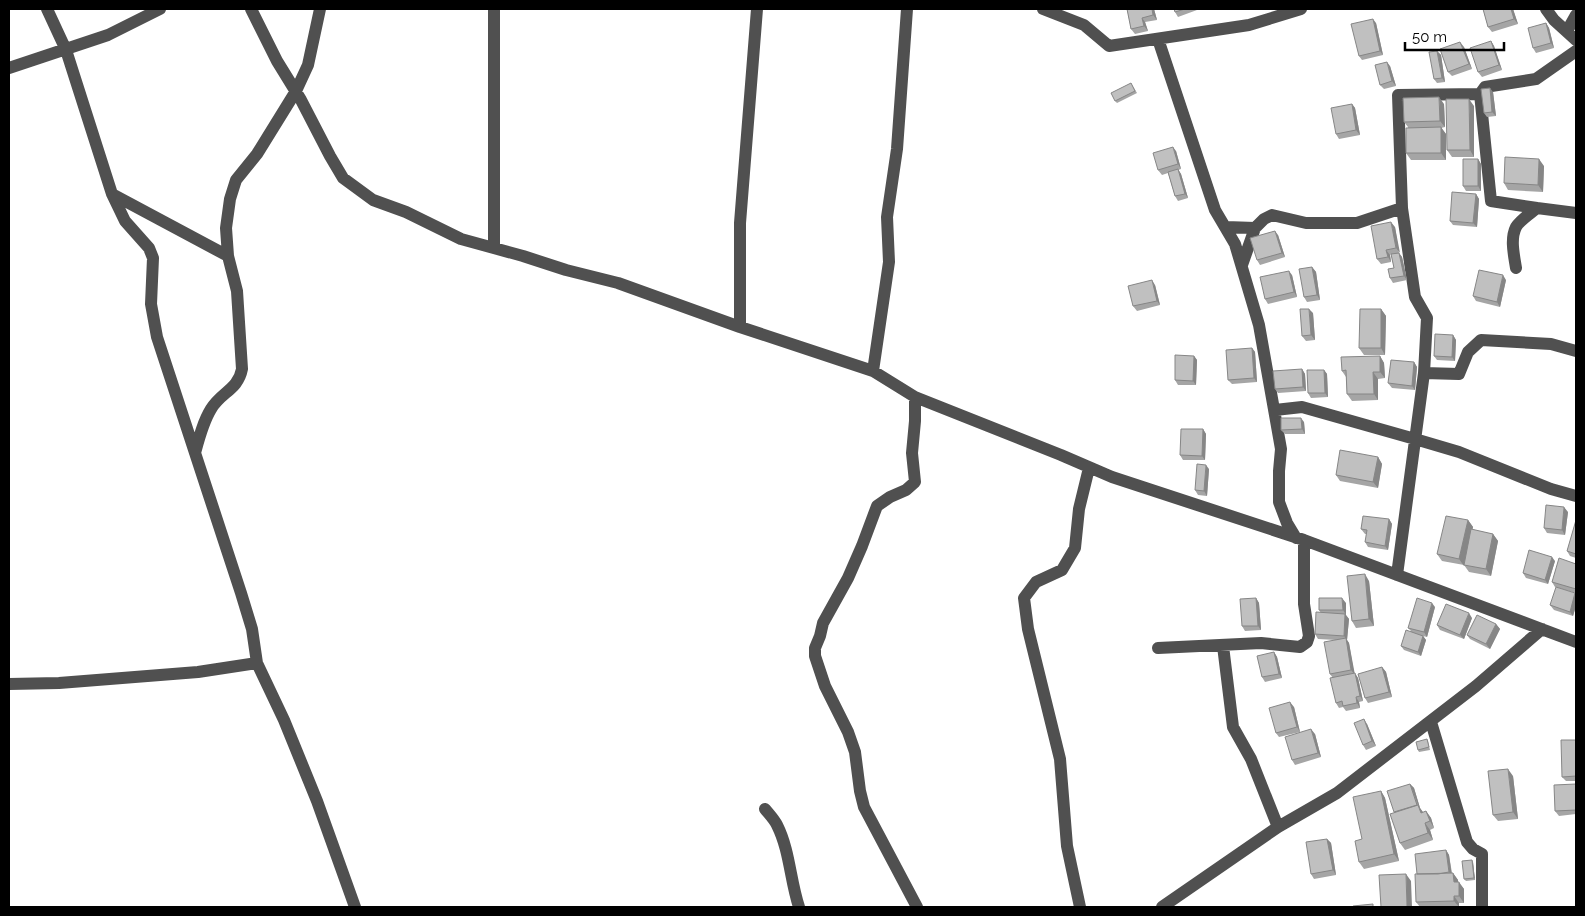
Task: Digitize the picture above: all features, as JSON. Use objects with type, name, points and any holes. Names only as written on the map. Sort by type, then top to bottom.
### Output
[{"type":"street","points":[[48,9],[66,50],[112,194],[125,221],[149,248],[153,258],[151,304],[158,337],[241,592],[252,629],[257,663],[284,720],[330,835],[355,907]]},
{"type":"street","points":[[11,64],[66,50],[108,35],[160,9]]},
{"type":"street","points":[[251,9],[277,62],[296,91],[343,178],[373,200],[406,212],[461,239],[566,270],[618,283],[740,327],[873,371],[915,397],[1112,478],[1300,539],[1576,642]]},
{"type":"street","points":[[195,453],[204,424],[212,408],[240,379],[242,369],[237,291],[228,256],[226,228],[230,199],[236,180],[257,154],[296,91],[308,66],[320,9]]},
{"type":"street","points":[[494,9],[494,248]]},
{"type":"street","points":[[740,327],[740,224],[757,9]]},
{"type":"street","points":[[873,371],[889,262],[887,217],[896,149],[907,9]]},
{"type":"street","points":[[1044,9],[1084,25],[1109,46],[1250,26],[1302,9]]},
{"type":"street","points":[[1546,9],[1576,40]]},
{"type":"street","points":[[1567,31],[1576,15]]},
{"type":"street","points":[[1158,39],[1215,210],[1235,244],[1259,325],[1281,448],[1279,502],[1287,523],[1300,539],[1304,604],[1309,636],[1307,642],[1300,647],[1261,643],[1158,648]]},
{"type":"street","points":[[1576,51],[1536,78],[1485,87],[1480,94],[1491,201],[1576,213]]},
{"type":"street","points":[[1397,575],[1424,373],[1427,318],[1415,297],[1402,208],[1398,95],[1480,94]]},
{"type":"street","points":[[112,194],[228,256]]},
{"type":"street","points":[[1242,265],[1255,228],[1264,219],[1272,215],[1306,224],[1357,223],[1402,208]]},
{"type":"street","points":[[1516,268],[1513,241],[1516,227],[1537,208]]},
{"type":"street","points":[[1226,227],[1255,228]]},
{"type":"street","points":[[1424,373],[1459,374],[1468,352],[1481,340],[1551,344],[1576,351]]},
{"type":"street","points":[[915,397],[912,453],[915,482],[906,490],[890,497],[877,506],[851,570],[823,623],[815,648],[815,656],[825,686],[837,714],[848,732],[855,752],[864,807],[917,907]]},
{"type":"street","points":[[1275,410],[1302,407],[1415,439],[1458,452],[1551,489],[1576,496]]},
{"type":"street","points":[[1080,907],[1076,896],[1067,846],[1060,759],[1028,629],[1024,598],[1036,582],[1062,570],[1075,548],[1079,509],[1089,468]]},
{"type":"street","points":[[1162,907],[1278,827],[1337,794],[1476,686],[1542,629]]},
{"type":"street","points":[[1223,646],[1233,727],[1251,759],[1278,827]]},
{"type":"street","points":[[9,684],[58,683],[198,672],[257,663]]},
{"type":"street","points":[[1431,722],[1466,842],[1482,854],[1482,907]]},
{"type":"street","points":[[765,809],[776,824],[784,842],[799,907]]},
{"type":"building","points":[[1127,9],[1152,9],[1153,15],[1142,18],[1144,26],[1131,29]]},
{"type":"building","points":[[1174,9],[1185,9],[1175,12]]},
{"type":"building","points":[[1483,9],[1511,9],[1514,19],[1488,27]]},
{"type":"building","points":[[1373,19],[1380,51],[1359,56],[1351,24]]},
{"type":"building","points":[[1546,23],[1551,43],[1533,48],[1528,28]]},
{"type":"building","points":[[1491,41],[1499,65],[1478,72],[1470,48]]},
{"type":"building","points":[[1460,42],[1469,64],[1448,72],[1440,49]]},
{"type":"building","points":[[1437,51],[1442,78],[1434,79],[1429,52]]},
{"type":"building","points":[[1387,62],[1392,81],[1380,85],[1375,65]]},
{"type":"building","points":[[1131,83],[1135,91],[1115,101],[1111,93]]},
{"type":"building","points":[[1490,88],[1492,112],[1484,113],[1481,89]]},
{"type":"building","points":[[1439,97],[1440,121],[1404,122],[1403,98]]},
{"type":"building","points":[[1446,99],[1469,99],[1470,150],[1447,150]]},
{"type":"building","points":[[1352,104],[1356,130],[1336,134],[1331,108]]},
{"type":"building","points":[[1441,127],[1441,153],[1406,153],[1406,128]]},
{"type":"building","points":[[1173,147],[1178,164],[1158,170],[1153,153]]},
{"type":"building","points":[[1505,157],[1539,159],[1538,185],[1504,183]]},
{"type":"building","points":[[1463,159],[1478,159],[1478,186],[1463,186]]},
{"type":"building","points":[[1178,169],[1185,194],[1175,196],[1168,172]]},
{"type":"building","points":[[1452,192],[1476,194],[1473,223],[1450,221]]},
{"type":"building","points":[[1391,222],[1396,248],[1386,250],[1388,257],[1377,259],[1371,226]]},
{"type":"building","points":[[1275,231],[1282,253],[1257,260],[1250,238]]},
{"type":"building","points":[[1399,253],[1404,276],[1390,278],[1388,269],[1394,268],[1391,254]]},
{"type":"building","points":[[1312,267],[1317,295],[1304,297],[1299,269]]},
{"type":"building","points":[[1479,270],[1503,275],[1497,302],[1473,296]]},
{"type":"building","points":[[1289,271],[1294,292],[1265,299],[1260,277]]},
{"type":"building","points":[[1152,280],[1157,301],[1133,306],[1128,286]]},
{"type":"building","points":[[1300,309],[1309,309],[1311,335],[1302,336]]},
{"type":"building","points":[[1360,309],[1381,309],[1381,348],[1359,348]]},
{"type":"building","points":[[1435,334],[1453,335],[1452,357],[1434,356]]},
{"type":"building","points":[[1252,348],[1254,378],[1228,380],[1226,350]]},
{"type":"building","points":[[1175,355],[1194,356],[1193,381],[1175,380]]},
{"type":"building","points":[[1380,356],[1380,372],[1373,372],[1374,394],[1347,394],[1346,370],[1342,371],[1341,357]]},
{"type":"building","points":[[1391,360],[1414,362],[1412,386],[1388,383]]},
{"type":"building","points":[[1302,369],[1303,387],[1275,389],[1273,371]]},
{"type":"building","points":[[1307,370],[1324,370],[1325,393],[1308,393]]},
{"type":"building","points":[[1281,418],[1301,418],[1302,429],[1281,430]]},
{"type":"building","points":[[1181,429],[1203,429],[1202,456],[1180,455]]},
{"type":"building","points":[[1340,450],[1378,457],[1373,482],[1336,475]]},
{"type":"building","points":[[1197,464],[1206,465],[1204,491],[1195,490]]},
{"type":"building","points":[[1546,505],[1564,507],[1562,530],[1544,528]]},
{"type":"building","points":[[1363,516],[1389,519],[1385,546],[1365,542],[1367,530],[1361,529]]},
{"type":"building","points":[[1446,516],[1468,520],[1459,559],[1437,554]]},
{"type":"building","points":[[1576,520],[1576,554],[1567,551]]},
{"type":"building","points":[[1471,529],[1493,534],[1486,569],[1464,565]]},
{"type":"building","points":[[1529,550],[1552,557],[1545,580],[1523,573]]},
{"type":"building","points":[[1559,558],[1576,564],[1576,589],[1552,582]]},
{"type":"building","points":[[1365,574],[1369,619],[1352,621],[1347,576]]},
{"type":"building","points":[[1556,587],[1575,593],[1570,612],[1550,605]]},
{"type":"building","points":[[1256,598],[1258,626],[1242,626],[1240,599]]},
{"type":"building","points":[[1319,598],[1342,598],[1343,610],[1319,610]]},
{"type":"building","points":[[1417,598],[1432,603],[1424,632],[1408,628]]},
{"type":"building","points":[[1446,604],[1469,613],[1460,635],[1437,625]]},
{"type":"building","points":[[1316,612],[1345,614],[1344,636],[1315,634]]},
{"type":"building","points":[[1477,615],[1496,624],[1486,644],[1467,635]]},
{"type":"building","points":[[1406,630],[1423,636],[1418,652],[1401,646]]},
{"type":"building","points":[[1346,638],[1351,670],[1330,674],[1324,642]]},
{"type":"building","points":[[1274,652],[1279,674],[1262,677],[1257,656]]},
{"type":"building","points":[[1382,667],[1389,692],[1365,698],[1358,674]]},
{"type":"building","points":[[1355,673],[1360,696],[1356,697],[1357,703],[1343,706],[1342,701],[1336,703],[1330,678]]},
{"type":"building","points":[[1290,702],[1297,727],[1276,733],[1269,708]]},
{"type":"building","points":[[1364,719],[1372,741],[1363,745],[1354,723]]},
{"type":"building","points":[[1311,729],[1318,753],[1292,760],[1285,737]]},
{"type":"building","points":[[1427,739],[1429,747],[1418,750],[1416,742]]},
{"type":"building","points":[[1561,740],[1576,740],[1576,776],[1562,777]]},
{"type":"building","points":[[1508,769],[1513,812],[1493,815],[1488,771]]},
{"type":"building","points":[[1410,784],[1417,805],[1394,812],[1387,791]]},
{"type":"building","points":[[1576,784],[1576,810],[1555,811],[1554,785]]},
{"type":"building","points":[[1381,791],[1394,854],[1359,862],[1355,841],[1362,839],[1353,797]]},
{"type":"building","points":[[1418,805],[1421,813],[1426,811],[1430,821],[1425,823],[1428,833],[1400,843],[1390,814]]},
{"type":"building","points":[[1327,839],[1333,870],[1311,874],[1306,842]]},
{"type":"building","points":[[1446,850],[1449,872],[1417,874],[1415,854]]},
{"type":"building","points":[[1472,860],[1474,878],[1464,879],[1462,861]]},
{"type":"building","points":[[1453,873],[1454,882],[1459,882],[1459,896],[1454,896],[1454,901],[1416,902],[1415,874]]},
{"type":"building","points":[[1406,874],[1407,907],[1381,907],[1379,875]]},
{"type":"building","points":[[1373,904],[1373,907],[1353,906]]}]
